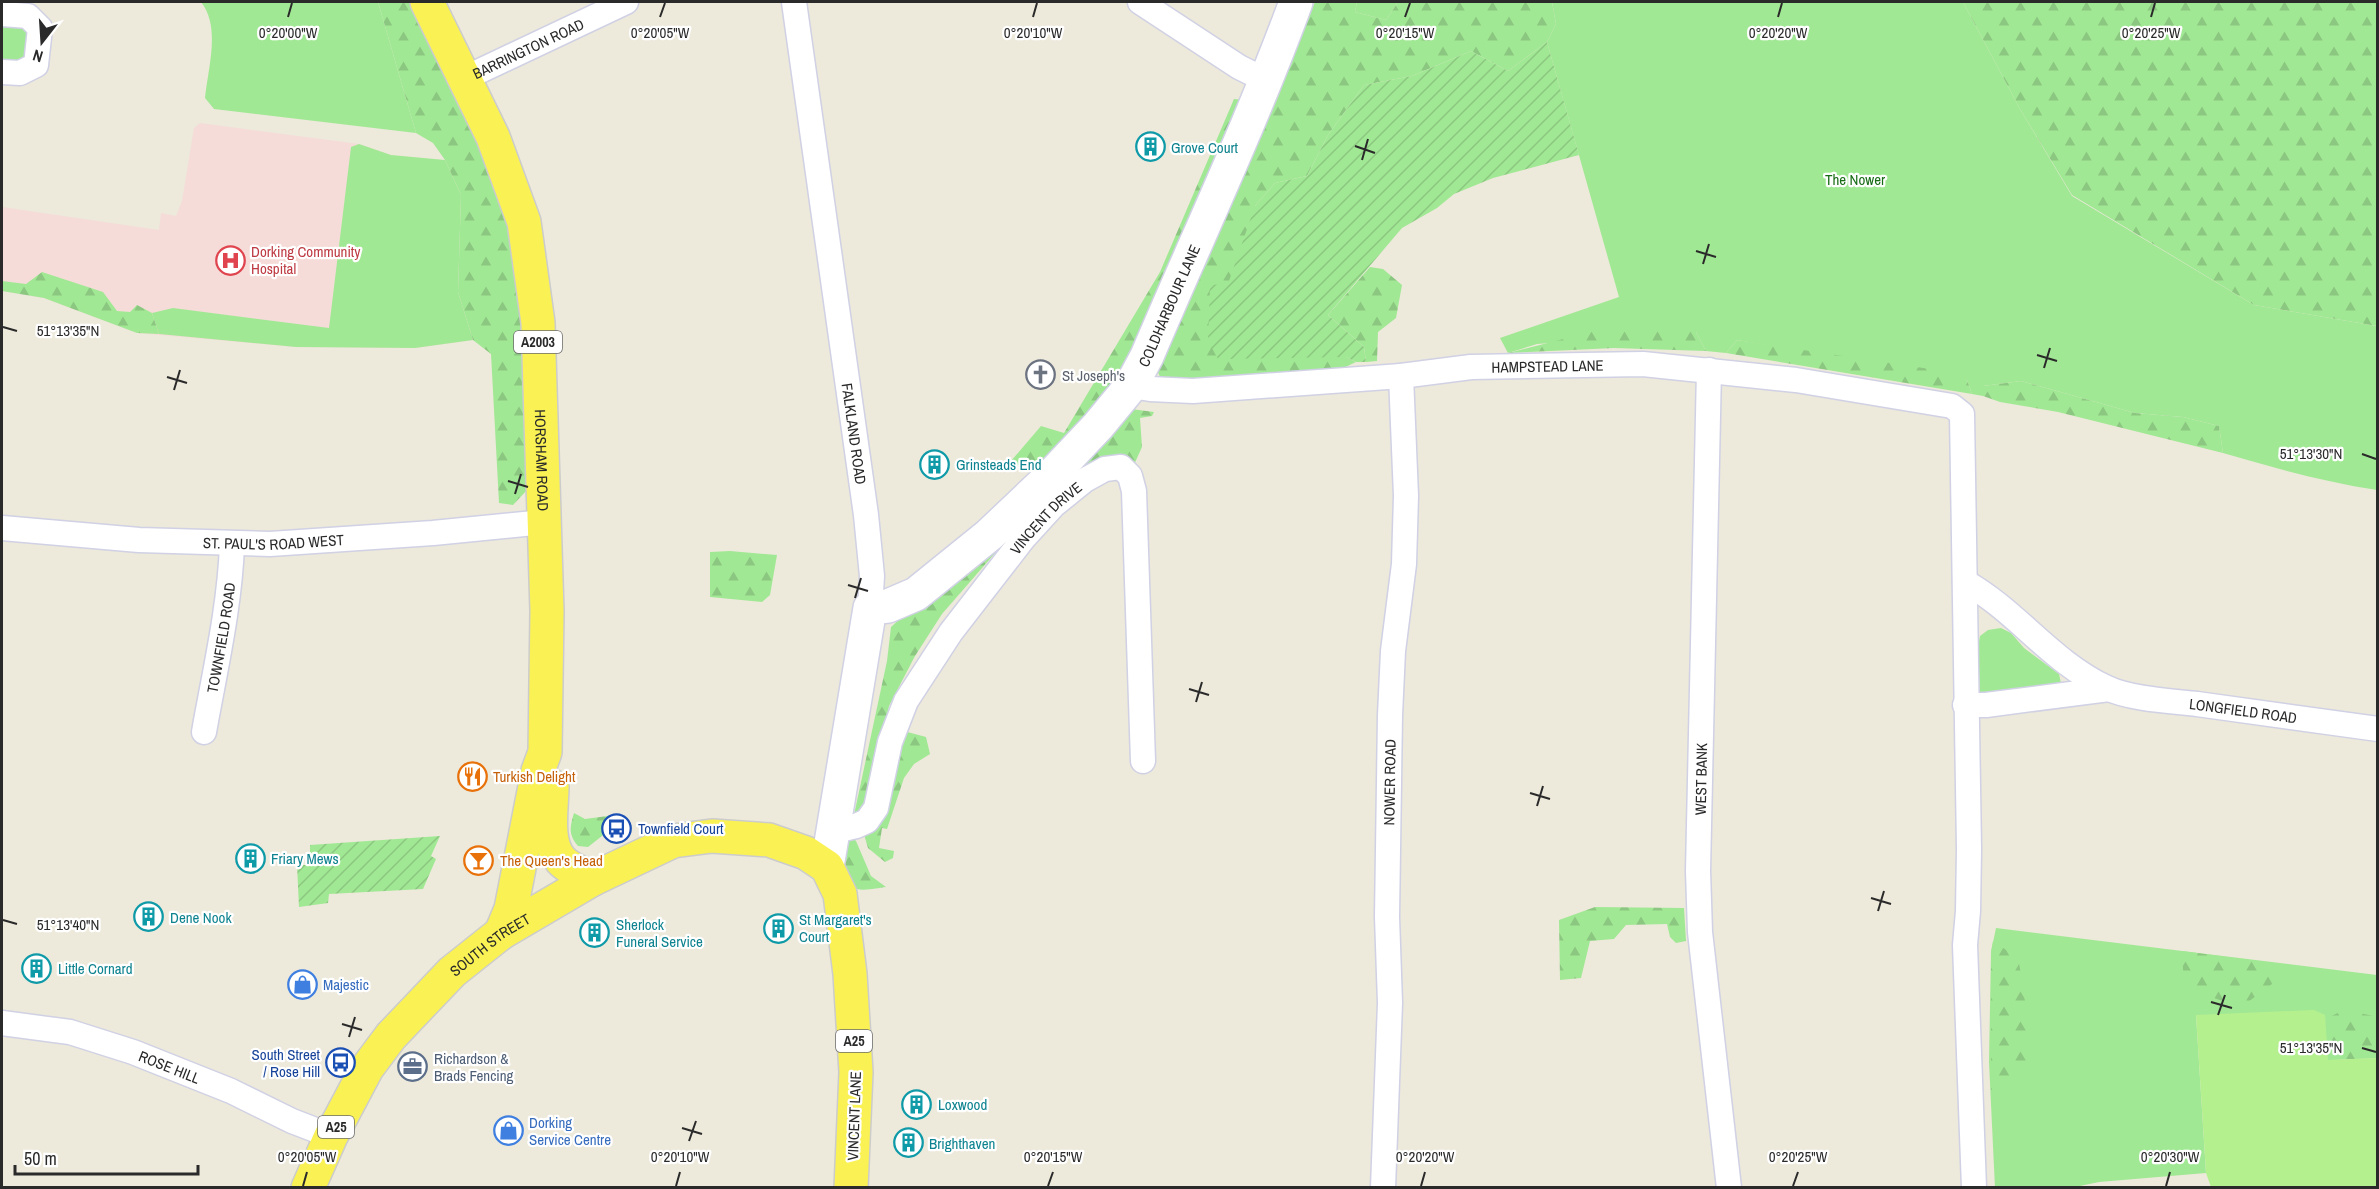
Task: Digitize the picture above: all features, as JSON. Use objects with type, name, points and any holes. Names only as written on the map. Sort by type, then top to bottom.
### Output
[{"type":"main road","name":"HORSHAM ROAD","points":[[427,2],[493,137],[524,222],[538,323],[548,663],[545,752],[538,771],[511,909],[501,933]]},
{"type":"main road","name":"A2003","points":[[545,752],[553,772],[551,837],[554,850],[562,861],[593,879]]},
{"type":"main road","name":"SOUTH STREET","points":[[308,1188],[331,1136],[367,1068],[391,1036],[452,972],[501,933],[593,879],[673,841],[712,836],[769,840],[806,853],[827,867]]},
{"type":"main road","name":"VINCENT LANE","points":[[827,867],[840,894],[850,974],[856,1072],[851,1188]]},
{"type":"street","name":"BARRINGTON ROAD","points":[[463,79],[626,2]]},
{"type":"street","name":"FALKLAND ROAD","points":[[794,2],[866,515],[872,576],[870,608],[835,831],[827,867]]},
{"type":"street","points":[[1140,2],[1239,67],[1267,81]]},
{"type":"street","name":"COLDHARBOUR LANE","points":[[870,608],[888,606],[916,594],[989,535],[1055,471],[1131,386],[1147,356],[1267,81],[1296,2]]},
{"type":"street","points":[[2,14],[28,16],[40,28],[36,65],[20,73],[2,72]]},
{"type":"street","name":"HAMPSTEAD LANE","points":[[1131,386],[1193,391],[1401,376],[1471,367],[1643,364],[1796,380],[1952,406],[1962,414],[1965,582]]},
{"type":"street","name":"WEST BANK","points":[[1709,370],[1699,922],[1729,1188]]},
{"type":"street","name":"NOWER ROAD","points":[[1383,1188],[1390,1014],[1387,917],[1389,715],[1393,651],[1404,564],[1406,496],[1401,376]]},
{"type":"street","name":"VINCENT DRIVE","points":[[835,831],[867,821],[876,808],[896,722],[906,701],[951,632],[1023,539],[1054,505],[1085,480],[1105,469],[1121,467],[1130,476],[1134,491],[1143,761]]},
{"type":"street","name":"ST. PAUL'S ROAD WEST","points":[[2,528],[139,540],[270,544],[421,534],[544,522]]},
{"type":"street","name":"TOWNFIELD ROAD","points":[[204,732],[222,629],[232,544]]},
{"type":"street","points":[[1965,582],[1968,911],[1965,945],[1974,1188]]},
{"type":"street","name":"LONGFIELD ROAD","points":[[1965,582],[1979,589],[2048,650],[2078,672],[2109,689],[2151,698],[2378,729]]},
{"type":"street","name":"LONGFIELD ROAD","points":[[1965,705],[2109,689]]},
{"type":"street","name":"SOUTH STREET","points":[[769,840],[835,831]]},
{"type":"street","name":"ROSE HILL","points":[[2,1023],[70,1032],[133,1052],[231,1091],[292,1121],[331,1136]]},
{"type":"shaded area","name":"Dorking Community Hospital","points":[[200,123],[359,144],[391,155],[461,195],[458,292],[473,340],[415,348],[296,347],[137,333],[44,298],[2,291],[2,207],[159,230],[161,213],[176,216],[182,201],[194,128]]},
{"type":"green space","points":[[201,2],[378,2],[416,133],[214,109],[205,98],[212,35],[207,12]]},
{"type":"green space","points":[[378,2],[420,2],[516,232],[525,300],[527,490],[513,505],[499,503],[491,354],[473,340],[458,292],[461,195],[445,160],[433,143],[416,133]]},
{"type":"green space","points":[[1315,2],[1357,2],[1355,12],[1386,20],[1398,2],[1552,2],[1556,24],[1547,42],[1508,71],[1471,51],[1412,76],[1364,85],[1328,135],[1307,176],[1275,183],[1255,206],[1346,357],[1356,362],[1337,371],[1192,383],[1161,379],[1156,368]]},
{"type":"green space","points":[[1357,2],[1398,2],[1386,20],[1355,12]]},
{"type":"green space","name":"The Nower","points":[[1552,2],[1963,2],[2020,109],[2072,196],[2254,305],[2377,326],[2377,490],[2300,474],[2223,453],[2219,426],[2183,417],[2135,413],[2021,381],[1983,386],[1983,396],[1972,394],[1967,380],[1737,340],[1726,353],[1706,351],[1696,332],[1537,344],[1508,353],[1500,338],[1619,297],[1547,42],[1556,24]]},
{"type":"green space","points":[[1963,2],[2377,2],[2377,326],[2254,305],[2072,195],[2020,109]]},
{"type":"green space","points":[[2,25],[25,27],[31,36],[29,57],[22,63],[2,62]]},
{"type":"green space","points":[[1547,42],[1579,155],[1493,178],[1454,194],[1437,208],[1402,228],[1328,315],[1364,347],[1366,362],[1356,362],[1346,357],[1218,359],[1208,341],[1210,286],[1229,281],[1255,206],[1275,183],[1307,176],[1328,135],[1364,85],[1412,76],[1471,51],[1508,71]]},
{"type":"green space","points":[[1234,99],[1245,100],[1144,346],[1036,475],[1011,461],[1041,426],[1064,433],[1160,272]]},
{"type":"green space","points":[[359,144],[391,155],[445,160],[461,195],[458,292],[473,340],[415,348],[296,347],[159,334],[152,313],[173,308],[329,328],[351,147]]},
{"type":"green space","points":[[1370,267],[1383,269],[1402,285],[1396,318],[1378,332],[1377,361],[1366,362],[1364,347],[1328,315]]},
{"type":"green space","points":[[42,272],[103,292],[117,311],[130,312],[137,305],[152,313],[159,334],[137,333],[44,298],[2,291],[2,281],[26,284]]},
{"type":"green space","points":[[1627,326],[1696,332],[1706,351],[1614,348],[1508,353],[1603,329]]},
{"type":"green space","points":[[1737,340],[1950,372],[1967,380],[1972,394],[1726,353]]},
{"type":"green space","points":[[2021,381],[2135,413],[2183,417],[2219,426],[2223,453],[2058,412],[2000,402],[1983,396],[1983,386]]},
{"type":"green space","points":[[1131,409],[1154,412],[1152,416],[1140,418],[1142,447],[1133,467],[1095,471],[1085,466],[1064,480],[1030,513],[942,614],[915,656],[889,706],[870,804],[854,815],[887,661],[891,627]]},
{"type":"green space","points":[[730,551],[777,555],[770,595],[762,602],[710,597],[710,552]]},
{"type":"green space","points":[[2001,628],[2011,633],[2024,648],[2059,674],[2061,683],[1988,698],[1980,693],[1978,647],[1980,636],[1988,630]]},
{"type":"green space","points":[[900,730],[926,737],[930,754],[914,764],[904,778],[887,829],[882,828],[879,848],[894,851],[893,858],[885,862],[868,848],[863,831]]},
{"type":"green space","points":[[574,813],[585,819],[615,815],[621,821],[588,847],[578,846],[571,830]]},
{"type":"green space","points":[[850,835],[856,841],[871,876],[886,887],[864,890],[851,886],[845,873]]},
{"type":"green space","points":[[440,836],[431,856],[436,859],[423,889],[329,894],[328,903],[299,907],[297,865],[310,865],[310,845]]},
{"type":"green space","points":[[1595,907],[1684,908],[1686,941],[1676,943],[1670,937],[1667,924],[1626,925],[1614,939],[1590,941],[1581,978],[1560,980],[1559,920]]},
{"type":"green space","points":[[1996,928],[2377,975],[2377,1058],[2328,1060],[2196,1015],[2206,1173],[2099,1182],[2075,1187],[1995,1188],[1989,1062],[1991,952]]},
{"type":"green space","points":[[1993,941],[2018,958],[2026,1011],[2028,1066],[2004,1084],[1991,1090],[1991,952]]},
{"type":"green space","points":[[2182,951],[2271,963],[2272,984],[2248,1002],[2225,1002],[2184,987]]},
{"type":"green space","points":[[2314,1010],[2325,1015],[2328,1060],[2377,1058],[2377,1187],[2211,1187],[2206,1173],[2196,1015]]},
{"type":"green space","points":[[2344,1010],[2374,1016],[2377,1022],[2377,1058],[2328,1060],[2325,1019]]},
{"type":"place","name":"Grove Court","points":[[1150,147]]},
{"type":"place","name":"Dorking Community Hospital","points":[[230,260]]},
{"type":"place","name":"St Joseph's","points":[[1041,375]]},
{"type":"place","name":"Grinsteads End","points":[[935,464]]},
{"type":"place","name":"Turkish Delight","points":[[472,776]]},
{"type":"place","name":"Townfield Court","points":[[617,828]]},
{"type":"place","name":"Friary Mews","points":[[250,858]]},
{"type":"place","name":"The Queen's Head","points":[[479,860]]},
{"type":"place","name":"Dene Nook","points":[[149,917]]},
{"type":"place","name":"St Margaret's Court","points":[[778,928]]},
{"type":"place","name":"Sherlock Funeral Service","points":[[595,933]]},
{"type":"place","name":"Little Cornard","points":[[37,968]]},
{"type":"place","name":"Majestic","points":[[302,984]]},
{"type":"place","name":"South Street / Rose Hill","points":[[341,1063]]},
{"type":"place","name":"Richardson & Brads Fencing","points":[[413,1067]]},
{"type":"place","name":"Loxwood","points":[[917,1104]]},
{"type":"place","name":"Dorking Service Centre","points":[[508,1131]]},
{"type":"place","name":"Brighthaven","points":[[908,1143]]}]
